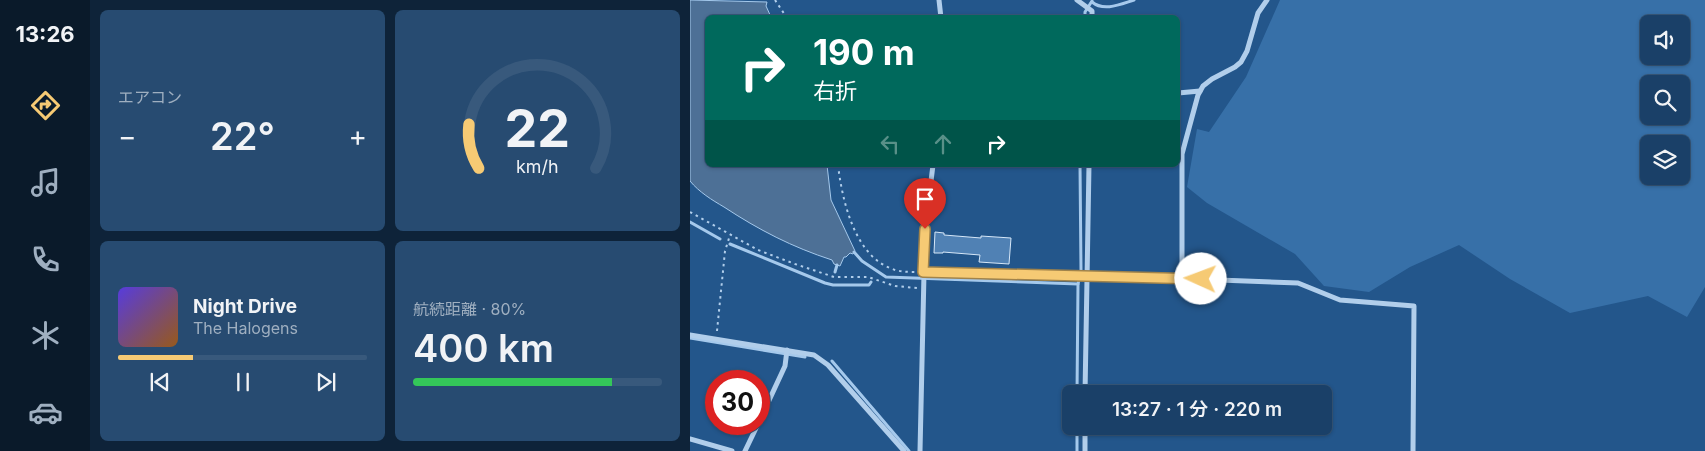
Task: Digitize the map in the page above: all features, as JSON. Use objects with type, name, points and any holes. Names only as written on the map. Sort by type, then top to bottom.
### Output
[{"type":"street","points":[[939,0],[941,15]]},
{"type":"street","points":[[1077,0],[1092,11],[1092,15]]},
{"type":"street","points":[[1182,278],[1182,154],[1198,95],[1212,79],[1241,62],[1247,51],[1258,13],[1267,0]]},
{"type":"street","points":[[1180,93],[1200,91]]},
{"type":"street","points":[[920,451],[922,288],[925,229],[933,167]]},
{"type":"street","points":[[1085,385],[1089,167]]},
{"type":"street","points":[[923,272],[1298,282],[1340,300],[1414,306],[1415,451]]},
{"type":"street","points":[[690,335],[786,353],[814,355],[828,365],[904,451]]},
{"type":"street","points":[[770,399],[786,366],[786,353]]},
{"type":"street","points":[[745,451],[752,435]]},
{"type":"street","points":[[1085,435],[1085,451]]},
{"type":"street","points":[[690,439],[728,450]]},
{"type":"path","points":[[775,0],[786,15]]},
{"type":"path","points":[[838,167],[842,194],[856,232],[866,249],[876,260],[888,268],[901,271],[923,272]]},
{"type":"path","points":[[690,212],[758,250],[834,277],[868,277],[895,286],[922,288]]},
{"type":"path","points":[[717,339],[725,251],[730,235]]},
{"type":"shaded area","points":[[690,0],[767,2],[766,6],[770,15],[705,15],[705,167],[827,167],[831,200],[855,251],[853,254],[850,253],[844,257],[840,266],[834,264],[832,260],[789,244],[750,223],[706,196],[690,181]]},
{"type":"shaded area","points":[[1280,0],[1705,0],[1705,287],[1687,317],[1648,296],[1570,313],[1510,279],[1459,245],[1410,267],[1369,292],[1324,286],[1295,254],[1207,203],[1187,187],[1197,129],[1209,132],[1246,77]]},
{"type":"building","points":[[935,232],[944,233],[944,235],[981,238],[981,236],[1011,238],[1009,264],[979,262],[980,255],[934,253]]},
{"type":"waterway","points":[[1092,2],[1107,7],[1134,0]]},
{"type":"waterway","points":[[1085,15],[1092,1]]},
{"type":"waterway","points":[[1078,284],[1081,270],[1080,167]]},
{"type":"waterway","points":[[690,222],[720,239]]},
{"type":"waterway","points":[[730,244],[825,283],[833,285],[869,285],[871,282]]},
{"type":"waterway","points":[[854,252],[862,261],[886,277],[1078,284],[1077,385]]},
{"type":"waterway","points":[[835,272],[837,265]]},
{"type":"waterway","points":[[690,338],[805,357]]},
{"type":"waterway","points":[[832,361],[909,451]]},
{"type":"waterway","points":[[1077,435],[1077,451]]},
{"type":"route","points":[[925,229],[923,272],[1201,279]]}]
